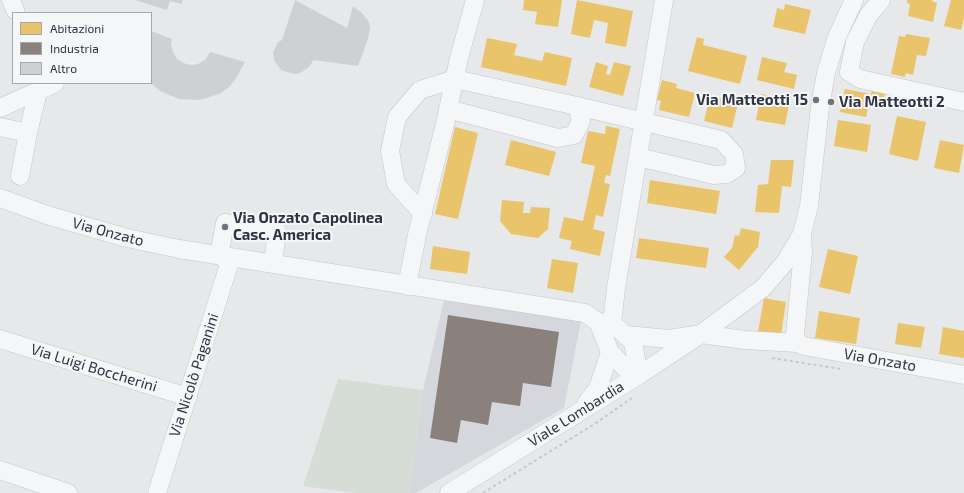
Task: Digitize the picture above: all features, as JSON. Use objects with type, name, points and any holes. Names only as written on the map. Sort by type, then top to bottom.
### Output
[{"type":"street","points":[[408,286],[422,214],[474,0]]},
{"type":"street","points":[[598,319],[616,288],[664,0]]},
{"type":"street","points":[[881,0],[868,16],[855,42],[849,72],[860,79],[964,102]]},
{"type":"street","points":[[797,342],[795,334],[803,252],[802,234],[809,206],[820,107],[826,73],[838,37],[852,4],[868,16]]},
{"type":"street","points":[[838,37],[855,42]]},
{"type":"street","points":[[422,214],[396,184],[390,151],[397,117],[420,90],[455,78],[721,140],[734,154],[736,168],[727,174],[714,175],[638,157]]},
{"type":"street","points":[[0,108],[48,85]]},
{"type":"street","points":[[20,176],[28,133],[48,85]]},
{"type":"street","points":[[448,109],[558,138],[574,135],[582,121],[577,106]]},
{"type":"street","points":[[0,127],[28,133]]},
{"type":"street","name":"Via Onzato","points":[[0,198],[47,215],[127,238],[225,257],[408,286],[598,319]]},
{"type":"street","points":[[225,257],[226,222],[277,231],[273,264]]},
{"type":"street","name":"Viale Lombardia","points":[[449,493],[639,375],[701,334],[763,288],[786,261],[802,234]]},
{"type":"street","name":"Via Nicolò Paganini","points":[[157,493],[188,397],[225,257]]},
{"type":"street","points":[[616,288],[603,306],[598,319],[610,352],[625,368],[639,375]]},
{"type":"street","points":[[598,319],[626,335],[633,342],[639,375]]},
{"type":"street","points":[[626,335],[669,339],[701,334]]},
{"type":"street","name":"Via Onzato","points":[[701,334],[745,340],[797,342],[804,346],[964,375]]},
{"type":"street","name":"Via Luigi Boccherini","points":[[0,339],[188,397]]},
{"type":"street","points":[[581,411],[598,388],[610,352]]},
{"type":"street","points":[[0,470],[68,493]]},
{"type":"path","points":[[771,358],[846,370]]},
{"type":"path","points":[[483,493],[596,423],[634,397]]},
{"type":"shaded area","points":[[444,300],[581,321],[564,408],[416,493],[410,493],[423,390]]},
{"type":"shaded area","points":[[338,379],[423,390],[410,493],[355,493],[303,486]]},
{"type":"building: Abitazioni","points":[[524,0],[562,0],[558,27],[535,24],[537,12],[523,10]]},
{"type":"building: Abitazioni","points":[[577,0],[633,11],[626,47],[605,43],[608,23],[594,20],[590,38],[571,34]]},
{"type":"building: Abitazioni","points":[[907,0],[932,0],[937,3],[933,22],[908,16],[910,4],[907,3]]},
{"type":"building: Abitazioni","points":[[951,0],[964,0],[964,18],[961,30],[944,26]]},
{"type":"building: Abitazioni","points":[[785,4],[811,10],[805,34],[773,27],[777,8],[784,10]]},
{"type":"building: Abitazioni","points":[[906,34],[930,38],[926,56],[917,55],[913,75],[906,73],[905,77],[891,74],[899,36],[905,37]]},
{"type":"building: Abitazioni","points":[[697,37],[704,39],[703,45],[747,56],[740,84],[688,71]]},
{"type":"building: Abitazioni","points":[[487,38],[517,44],[514,55],[542,61],[545,52],[572,58],[566,86],[481,67]]},
{"type":"building: Abitazioni","points":[[762,57],[787,63],[784,72],[797,75],[794,89],[757,80]]},
{"type":"building: Abitazioni","points":[[596,62],[608,66],[606,74],[610,75],[614,62],[631,66],[623,96],[589,87]]},
{"type":"building: Abitazioni","points":[[662,80],[677,84],[676,88],[695,93],[689,117],[659,110],[661,101],[657,100]]},
{"type":"building: Abitazioni","points":[[845,89],[871,94],[872,90],[885,93],[882,106],[869,103],[866,117],[840,112]]},
{"type":"building: Abitazioni","points":[[761,94],[790,100],[785,125],[756,120]]},
{"type":"building: Abitazioni","points":[[710,96],[738,103],[732,128],[704,121]]},
{"type":"building: Abitazioni","points":[[897,116],[926,122],[918,161],[889,154]]},
{"type":"building: Abitazioni","points":[[838,120],[871,125],[867,152],[834,146]]},
{"type":"building: Abitazioni","points":[[606,126],[620,129],[610,176],[606,175],[604,183],[610,184],[603,217],[596,215],[593,229],[605,232],[600,256],[570,249],[572,241],[559,238],[564,217],[583,221],[595,166],[581,163],[588,131],[605,134]]},
{"type":"building: Abitazioni","points":[[455,127],[478,133],[458,219],[435,214]]},
{"type":"building: Abitazioni","points":[[511,140],[556,152],[549,176],[505,165]]},
{"type":"building: Abitazioni","points":[[940,140],[964,145],[959,173],[934,168]]},
{"type":"building: Abitazioni","points":[[771,160],[794,160],[791,187],[782,186],[779,213],[755,212],[758,185],[768,184]]},
{"type":"building: Abitazioni","points":[[650,180],[720,191],[716,214],[647,203]]},
{"type":"building: Abitazioni","points":[[502,200],[524,202],[523,213],[530,213],[531,207],[550,208],[548,229],[538,238],[511,234],[500,221]]},
{"type":"building: Abitazioni","points":[[741,228],[760,232],[758,247],[739,270],[724,257],[732,248],[735,235],[739,236]]},
{"type":"building: Abitazioni","points":[[639,238],[709,248],[706,268],[636,258]]},
{"type":"building: Abitazioni","points":[[433,246],[470,252],[467,274],[430,269]]},
{"type":"building: Abitazioni","points":[[828,249],[858,256],[850,294],[819,287]]},
{"type":"building: Abitazioni","points":[[552,259],[578,263],[573,293],[547,288]]},
{"type":"building: Abitazioni","points":[[764,298],[786,302],[781,335],[758,332]]},
{"type":"building: Abitazioni","points":[[819,311],[860,318],[856,344],[815,338]]},
{"type":"building: Abitazioni","points":[[898,323],[925,327],[921,348],[895,344]]},
{"type":"building: Abitazioni","points":[[943,327],[964,331],[964,358],[939,354]]},
{"type":"building: Industria","points":[[448,315],[559,332],[551,387],[523,383],[520,406],[492,402],[488,425],[461,420],[457,443],[430,438]]},
{"type":"building: Altro","points":[[135,0],[183,0],[181,4],[170,1],[167,10]]},
{"type":"building: Altro","points":[[295,0],[347,28],[353,6],[362,13],[369,22],[370,28],[368,39],[358,66],[313,60],[310,66],[300,73],[294,74],[281,70],[274,60],[273,52],[278,42],[282,40]]},
{"type":"building: Altro","points":[[152,31],[172,39],[171,45],[173,52],[177,59],[183,63],[191,65],[198,64],[205,60],[210,52],[245,62],[235,80],[228,88],[219,94],[200,100],[179,99],[160,91],[152,84]]},
{"type":"place","name":"Via Matteotti 15","points":[[816,100]]},
{"type":"place","name":"Via Matteotti 2","points":[[831,102]]},
{"type":"place","name":"Via Onzato Capolinea Casc. America","points":[[225,227]]}]
